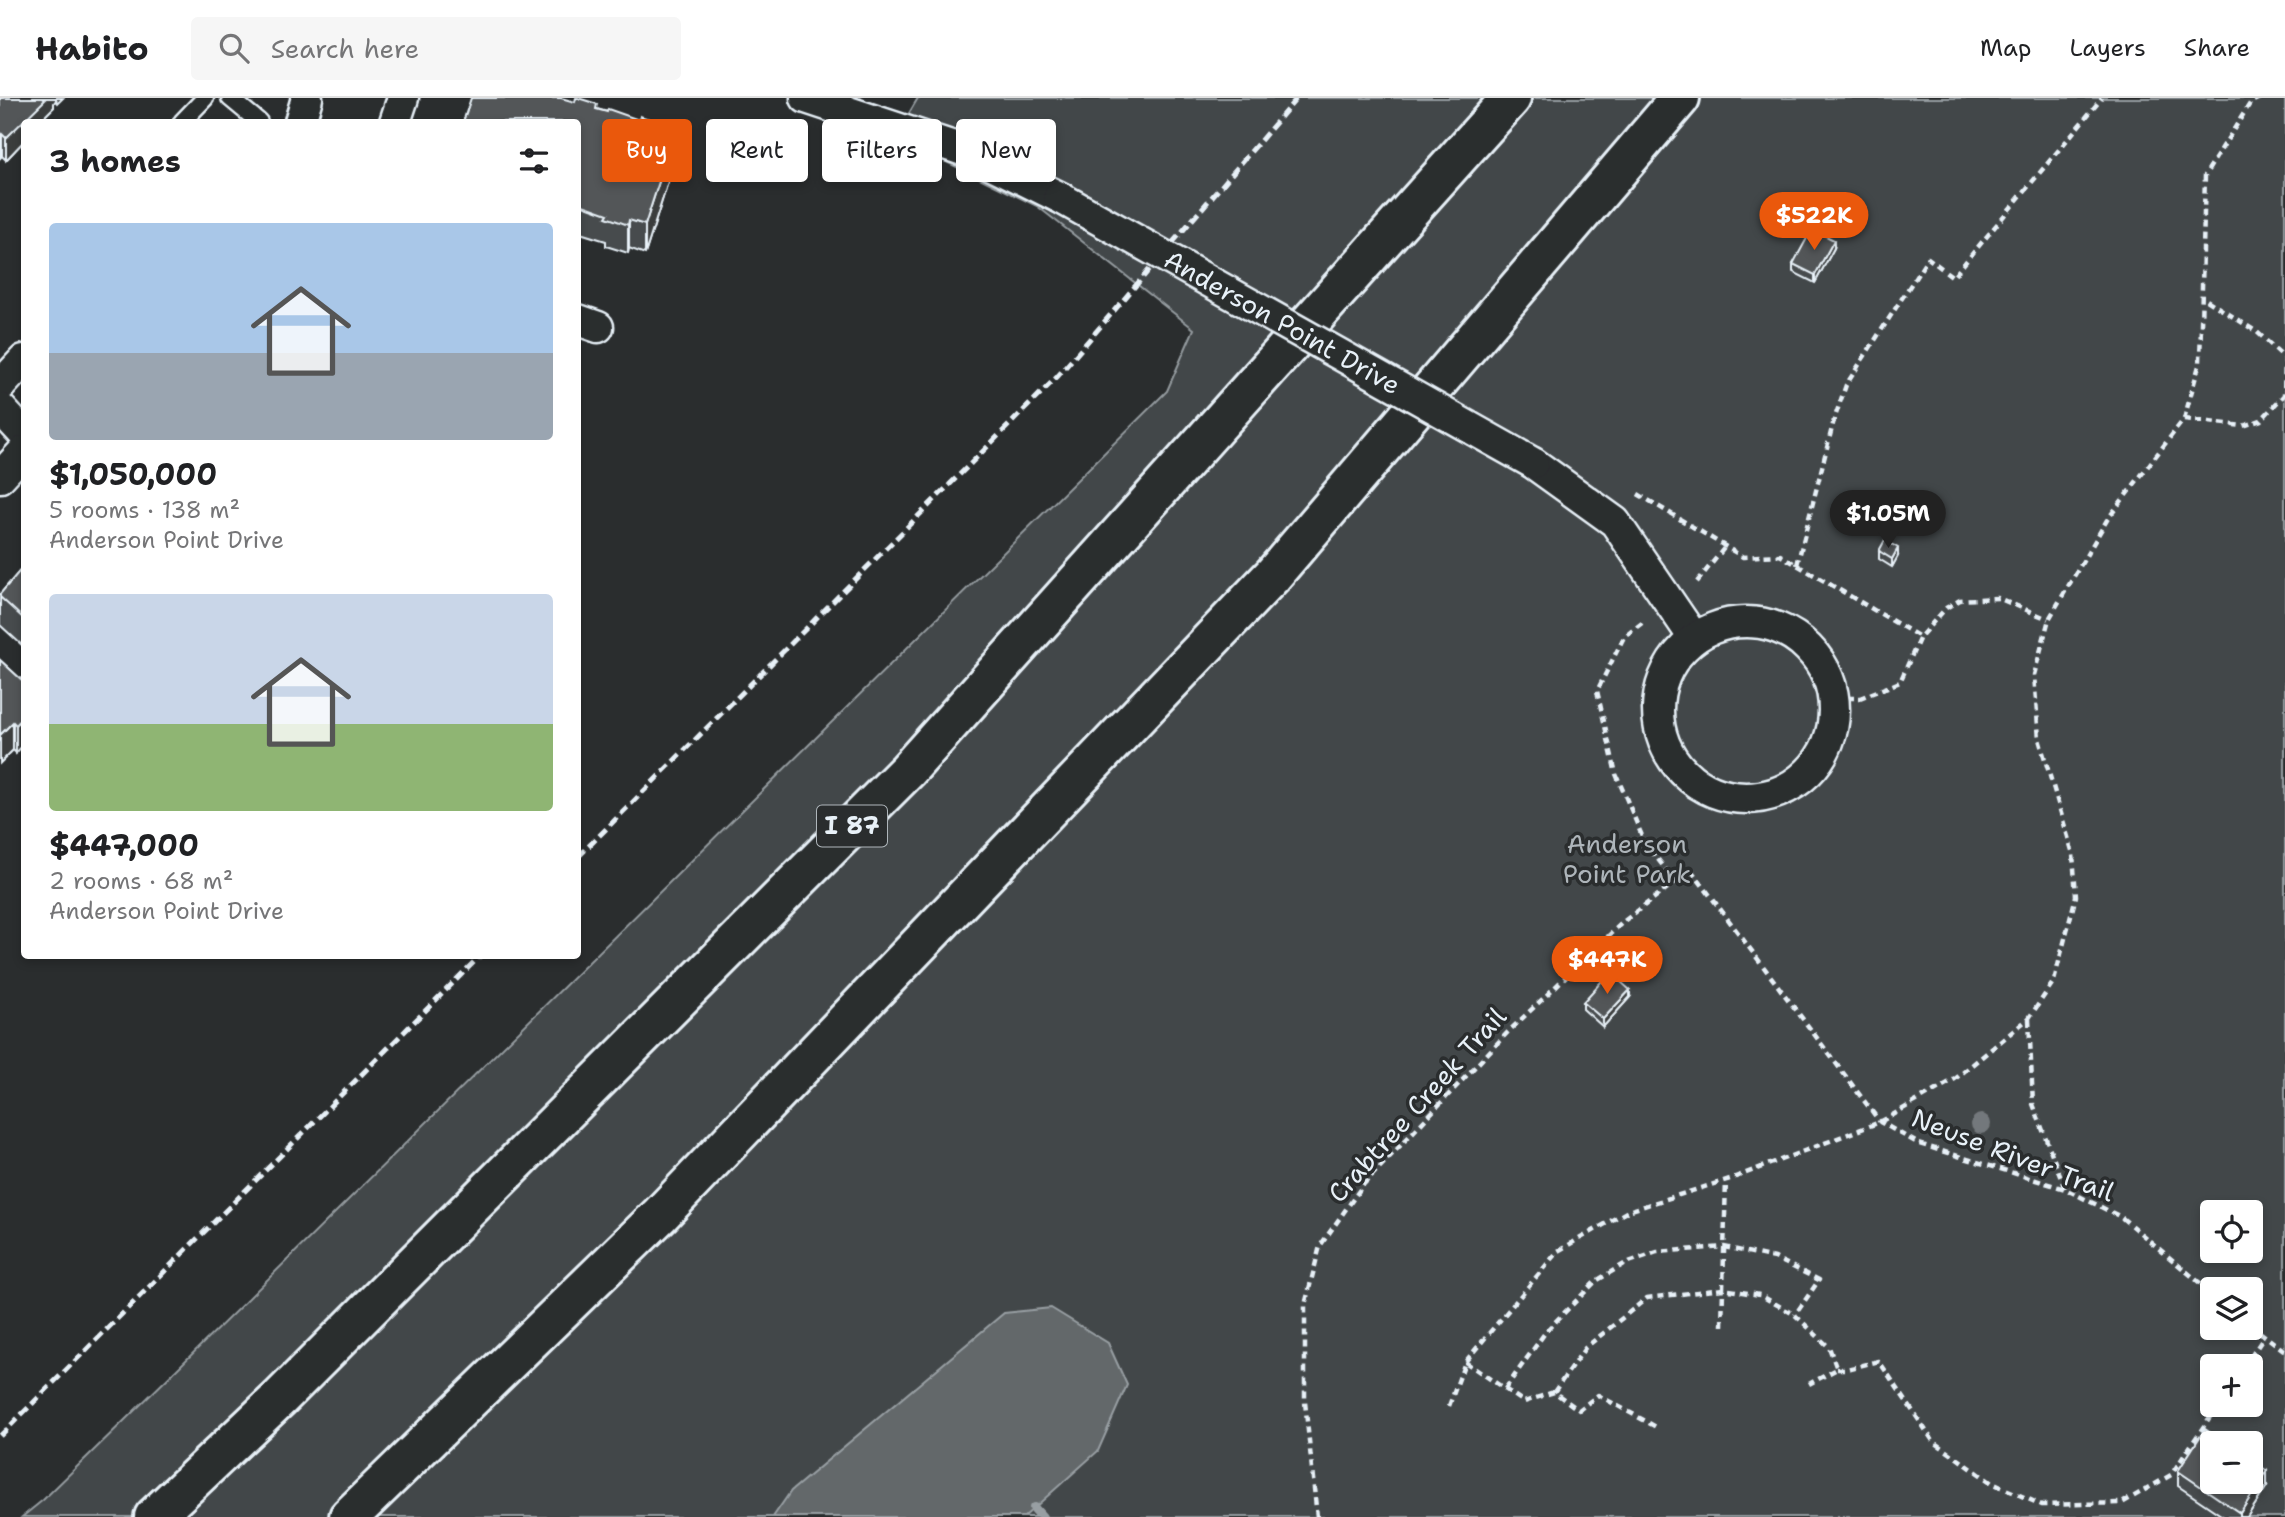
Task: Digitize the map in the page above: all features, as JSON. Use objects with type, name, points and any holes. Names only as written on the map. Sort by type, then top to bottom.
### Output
[{"type":"highway","name":"I 87","points":[[154,1517],[280,1398],[908,770],[1511,98]]},
{"type":"highway","points":[[349,1517],[660,1215],[1273,575],[1680,98]]},
{"type":"street","points":[[301,119],[307,98]]},
{"type":"street","points":[[396,119],[403,98]]},
{"type":"street","name":"Anderson Point Drive","points":[[806,98],[966,151],[1059,197],[1533,463],[1615,522],[1694,638]]},
{"type":"street","points":[[0,386],[21,363]]},
{"type":"street","points":[[0,408],[21,431]]},
{"type":"street","points":[[0,477],[21,454]]},
{"type":"street","points":[[1741,621],[1765,623],[1791,632],[1812,649],[1827,672],[1835,698],[1834,727],[1824,754],[1806,776],[1782,792],[1754,799],[1725,797],[1699,786],[1677,766],[1663,742],[1657,713],[1661,685],[1674,659],[1694,638],[1716,626],[1741,621]]},
{"type":"lane","points":[[185,119],[205,98]]},
{"type":"lane","points":[[230,98],[255,119]]},
{"type":"path","points":[[1797,565],[1834,420],[1846,385],[1928,258],[1952,277],[2102,98]]},
{"type":"path","points":[[1448,1406],[1465,1362],[1558,1251],[1628,1212],[1880,1122],[1955,1079],[2029,1018],[2054,981],[2076,896],[2073,854],[2039,739],[2035,675],[2049,619],[2107,520],[2184,419],[2200,362],[2205,175],[2251,102],[2260,98]]},
{"type":"path","points":[[2184,419],[2243,426],[2261,420],[2284,396],[2285,358],[2256,332],[2201,297]]},
{"type":"path","points":[[1696,583],[1725,547],[1743,556],[1780,555],[1920,637]]},
{"type":"path","points":[[1835,698],[1860,698],[1900,682],[1920,637],[1946,608],[1960,600],[1997,598],[2049,619]]},
{"type":"path","points":[[1636,628],[1624,636],[1597,691],[1616,774],[1645,843],[1676,882]]},
{"type":"path","name":"Crabtree Creek Trail","points":[[1317,1517],[1306,1402],[1305,1305],[1320,1246],[1363,1185],[1508,1032],[1624,921],[1691,870]]},
{"type":"path","name":"Neuse River Trail","points":[[1691,870],[1880,1122],[1919,1144],[2065,1189],[2121,1217],[2200,1283]]},
{"type":"path","points":[[2029,1018],[2033,1104],[2065,1189]]},
{"type":"path","points":[[1722,1326],[1726,1179]]},
{"type":"path","points":[[1505,1389],[1548,1330],[1596,1280],[1626,1263],[1657,1252],[1724,1247],[1775,1258],[1819,1280],[1795,1315]]},
{"type":"path","points":[[1465,1362],[1524,1402],[1554,1392],[1585,1348],[1647,1298],[1723,1289],[1760,1295],[1795,1315],[1829,1347],[1837,1369]]},
{"type":"path","points":[[2253,1354],[2264,1337],[2285,1351]]},
{"type":"path","points":[[1810,1384],[1837,1369],[1880,1361],[1933,1441],[1993,1483],[2042,1505],[2122,1503],[2171,1475],[2210,1417]]},
{"type":"path","points":[[1554,1392],[1579,1410],[1598,1395],[1658,1428]]},
{"type":"green space","name":"Anderson Point Park","points":[[918,98],[2285,98],[2285,1517],[22,1517],[43,1500],[176,1370],[1167,391],[1194,329],[1037,206],[988,182],[1056,182],[1056,119],[956,119],[956,167],[942,160],[942,119],[906,119]]},
{"type":"shaded area","points":[[1051,1308],[1108,1343],[1127,1385],[1098,1451],[1024,1517],[773,1517],[791,1491],[1004,1313]]},
{"type":"building","points":[[0,98],[45,100],[26,119],[21,119],[21,123],[6,138],[2,134],[0,136]]},
{"type":"building","points":[[471,98],[561,98],[575,102],[578,98],[597,104],[596,109],[607,112],[608,109],[636,119],[602,119],[602,182],[659,182],[645,225],[629,220],[628,225],[581,204],[581,119],[464,119]]},
{"type":"building","points":[[1812,229],[1834,240],[1815,275],[1793,264]]},
{"type":"building","points":[[1885,540],[1898,548],[1892,559],[1879,551]]},
{"type":"building","points":[[21,570],[21,616],[0,594]]},
{"type":"building","points":[[0,660],[21,679],[21,719],[16,725],[13,722],[0,735]]},
{"type":"building","points":[[1610,972],[1630,990],[1603,1019],[1583,1002]]},
{"type":"building","points":[[2200,1437],[2200,1486],[2178,1471]]},
{"type":"building","points":[[2212,1494],[2252,1494],[2240,1513]]},
{"type":"waterway","points":[[1034,1508],[1042,1517]]},
{"type":"railway","points":[[581,854],[1057,377],[1297,98]]},
{"type":"railway","points":[[0,1436],[477,959]]}]
